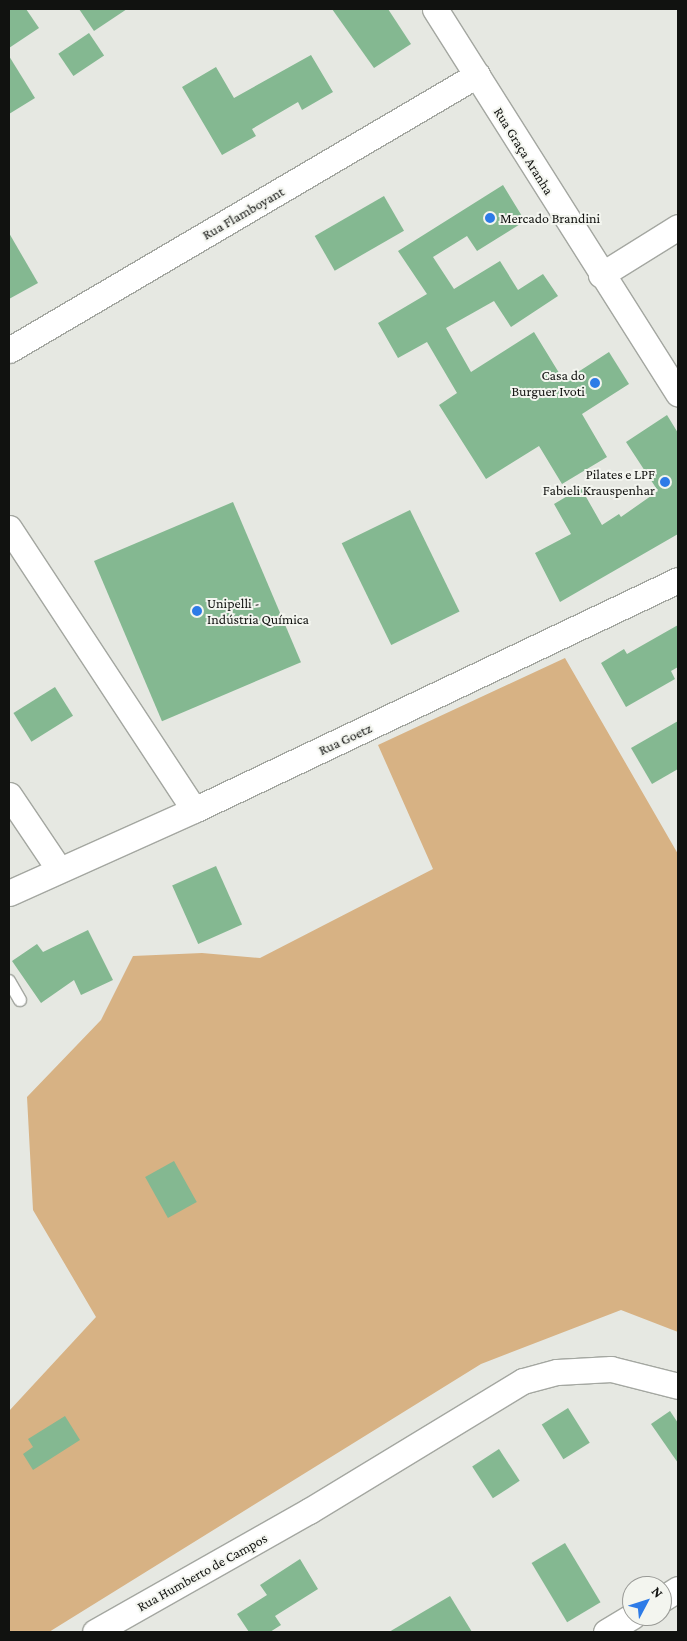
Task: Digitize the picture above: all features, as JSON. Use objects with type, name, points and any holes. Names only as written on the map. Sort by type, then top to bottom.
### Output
[{"type":"street","name":"Rua Graça Aranha","points":[[435,9],[601,275],[678,394]]},
{"type":"street","name":"Rua Flamboyant","points":[[9,350],[477,75]]},
{"type":"street","points":[[601,275],[678,228]]},
{"type":"street","points":[[9,528],[194,810]]},
{"type":"street","name":"Rua Goetz","points":[[9,893],[58,868],[194,810],[678,580]]},
{"type":"street","points":[[9,795],[58,868]]},
{"type":"street","name":"Rua Humberto de Campos","points":[[95,1632],[309,1511],[523,1381],[557,1372],[611,1369],[678,1386]]},
{"type":"street","points":[[606,1632],[622,1623]]},
{"type":"lane","points":[[9,981],[20,1000]]},
{"type":"shaded area","points":[[565,658],[678,854],[678,1332],[621,1310],[481,1364],[49,1632],[9,1632],[9,1411],[96,1317],[33,1210],[27,1097],[101,1020],[133,956],[202,953],[260,958],[433,869],[378,745]]},
{"type":"building","points":[[9,9],[26,9],[39,28],[9,48]]},
{"type":"building","points":[[79,9],[127,9],[94,31]]},
{"type":"building","points":[[332,9],[388,9],[411,44],[374,68]]},
{"type":"building","points":[[89,33],[104,55],[73,76],[58,54]]},
{"type":"building","points":[[311,55],[333,92],[302,110],[298,102],[252,129],[256,136],[222,155],[182,87],[216,67],[234,98]]},
{"type":"building","points":[[9,56],[35,98],[9,114]]},
{"type":"building","points":[[503,185],[525,221],[477,251],[467,236],[433,257],[454,289],[500,261],[518,290],[543,274],[558,296],[511,327],[494,301],[446,328],[471,372],[534,332],[564,381],[609,352],[629,384],[582,414],[607,457],[562,484],[539,446],[486,479],[439,405],[457,393],[427,342],[398,358],[378,323],[427,294],[398,251]]},
{"type":"building","points":[[384,196],[404,231],[335,271],[315,236]]},
{"type":"building","points":[[9,233],[38,283],[9,299]]},
{"type":"building","points":[[667,415],[678,433],[678,534],[560,602],[535,553],[571,534],[554,504],[581,488],[602,525],[619,514],[621,517],[658,491],[626,442]]},
{"type":"building","name":"Unipelli - Indústria Química","points":[[233,502],[301,662],[162,721],[94,561]]},
{"type":"building","points":[[410,510],[460,612],[391,645],[342,543]]},
{"type":"building","points":[[678,625],[678,667],[671,671],[675,679],[626,707],[601,663],[624,649],[627,654]]},
{"type":"building","points":[[55,687],[73,716],[31,742],[13,713]]},
{"type":"building","points":[[678,721],[678,769],[652,784],[631,748]]},
{"type":"building","points":[[216,866],[242,924],[198,944],[172,886]]},
{"type":"building","points":[[88,930],[113,980],[81,995],[74,980],[41,1003],[12,961],[37,944],[43,952]]},
{"type":"building","points":[[174,1161],[197,1202],[168,1218],[145,1177]]},
{"type":"building","points":[[568,1408],[590,1443],[563,1459],[542,1424]]},
{"type":"building","points":[[670,1411],[678,1423],[678,1463],[651,1424]]},
{"type":"building","points":[[65,1416],[80,1440],[33,1470],[23,1454],[33,1447],[28,1439]]},
{"type":"building","points":[[499,1449],[520,1481],[493,1498],[472,1466]]},
{"type":"building","points":[[565,1543],[601,1602],[567,1622],[532,1563]]},
{"type":"building","points":[[300,1559],[318,1589],[275,1616],[281,1625],[270,1632],[249,1632],[237,1614],[267,1595],[260,1585]]},
{"type":"building","points":[[450,1596],[472,1632],[389,1632]]},
{"type":"place","name":"Mercado Brandini","points":[[490,218]]},
{"type":"place","name":"Casa do Burguer Ivoti","points":[[595,383]]},
{"type":"place","name":"Pilates e LPF Fabieli Krauspenhar","points":[[665,482]]},
{"type":"place","name":"Unipelli - Indústria Química","points":[[197,611]]}]
